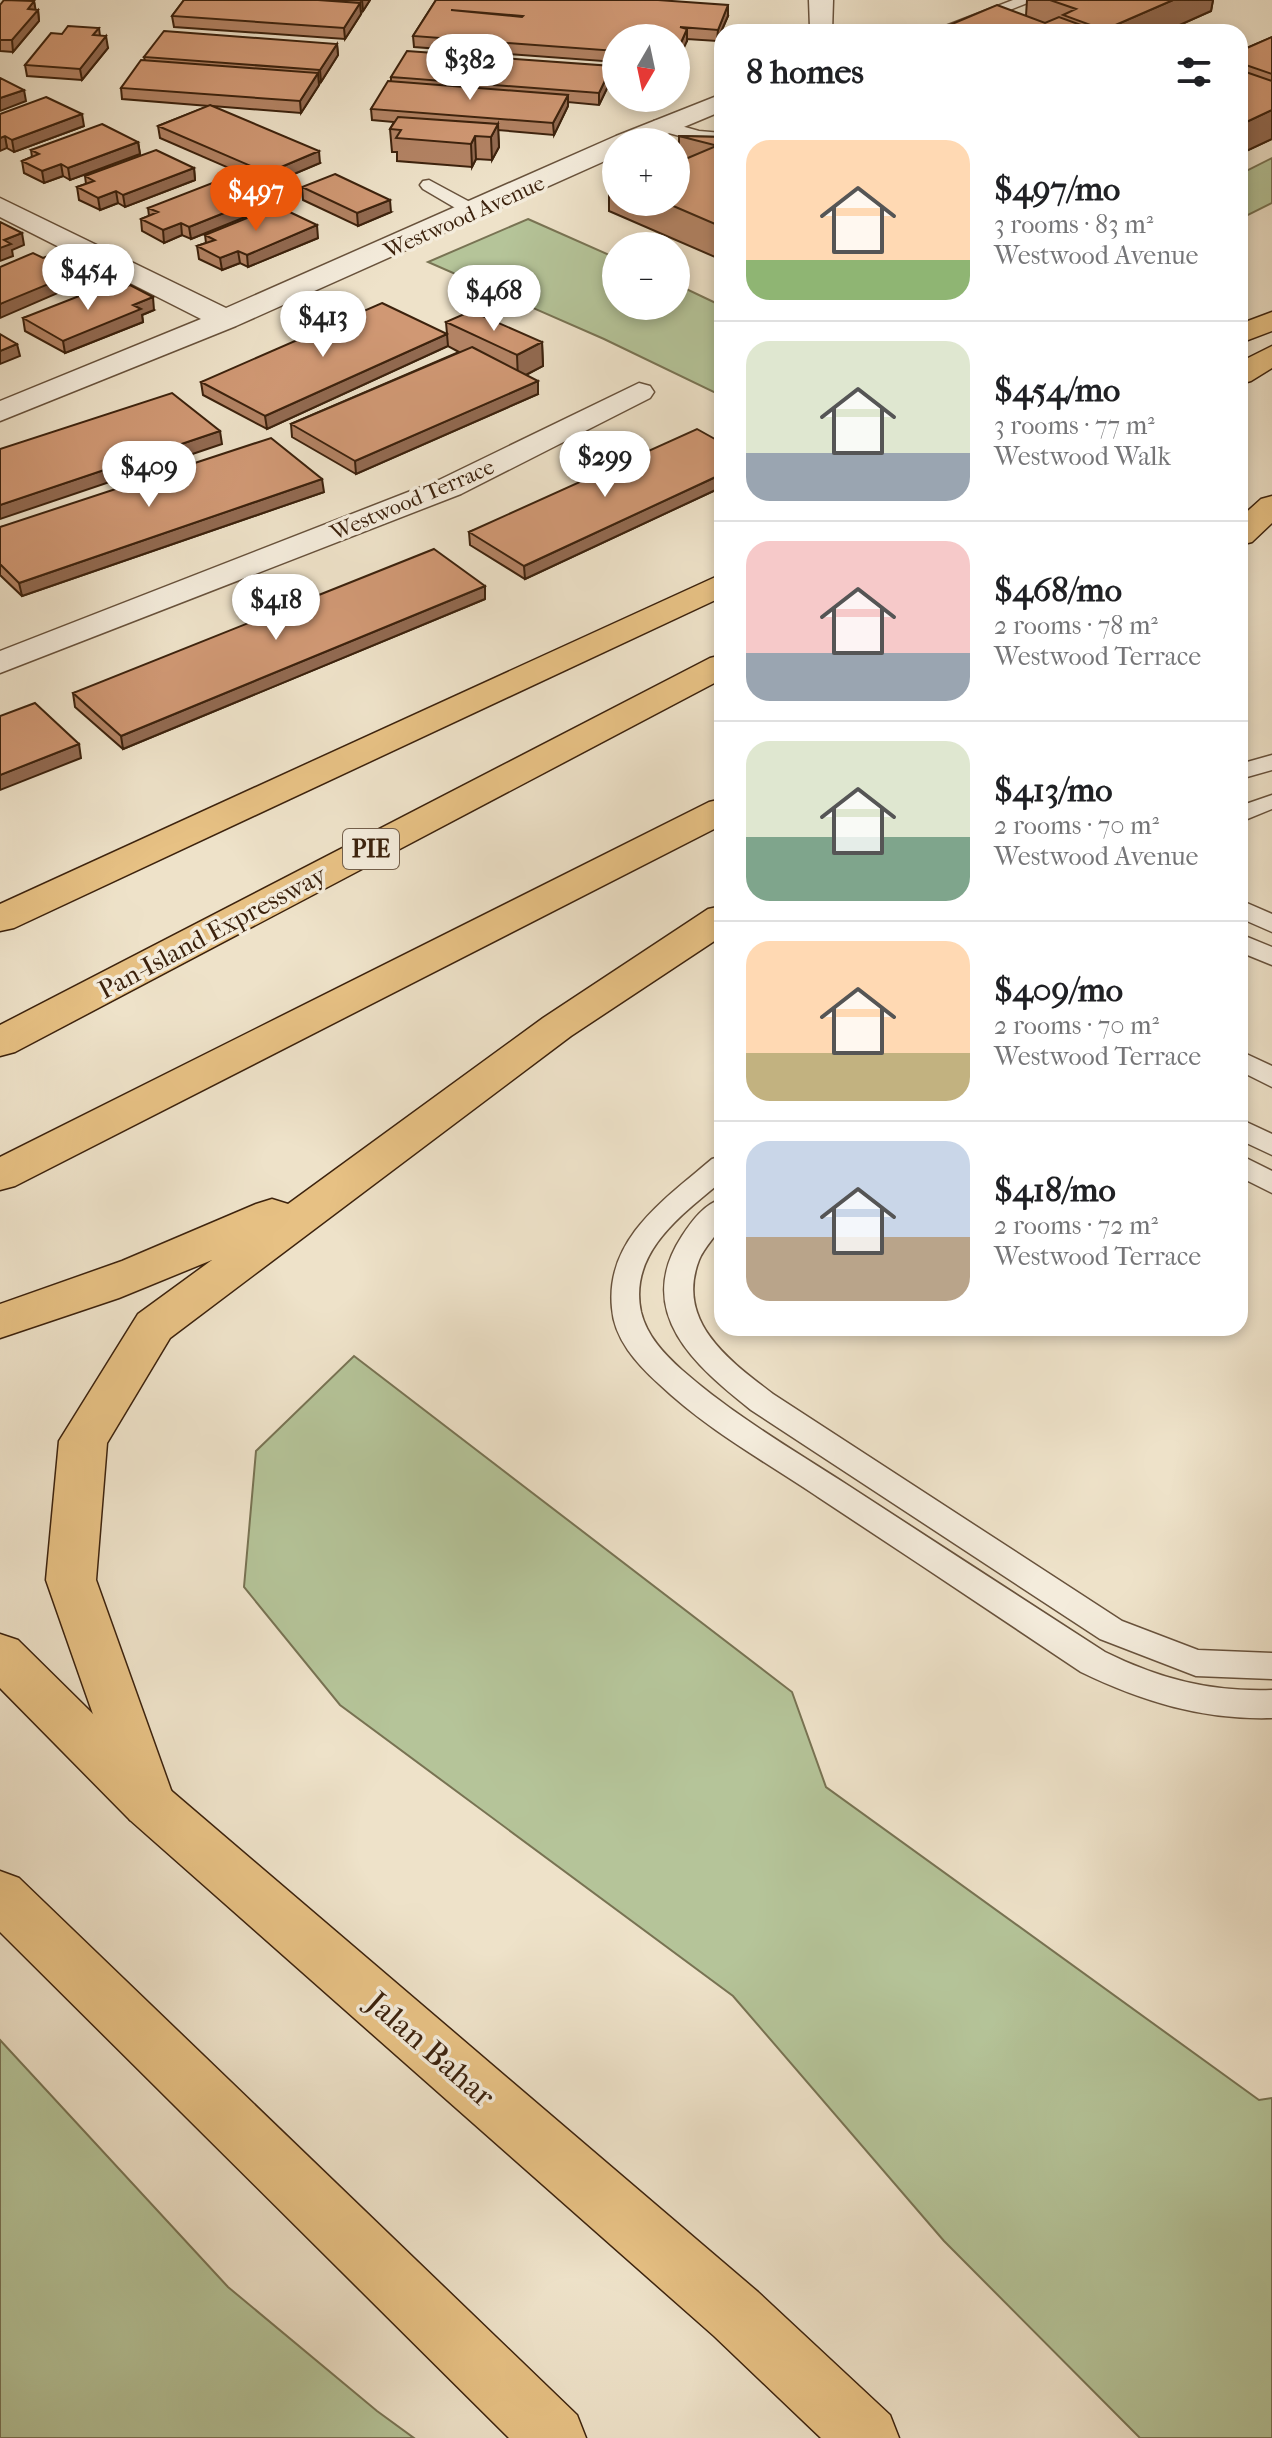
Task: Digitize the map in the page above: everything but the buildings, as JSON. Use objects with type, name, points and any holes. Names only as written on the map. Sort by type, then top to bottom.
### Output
[{"type":"main road","points":[[1248,331],[1272,321]]},
{"type":"main road","points":[[1248,370],[1272,355]]},
{"type":"main road","points":[[1248,499],[1272,485]]},
{"type":"main road","points":[[1248,528],[1272,506]]},
{"type":"main road","points":[[0,919],[714,588]]},
{"type":"main road","name":"Pan-Island Expressway","points":[[10,1037],[714,669]]},
{"type":"main road","points":[[0,1175],[714,814]]},
{"type":"main road","points":[[149,1804],[71,1580],[83,1441],[154,1326],[557,1027],[714,923]]},
{"type":"main road","points":[[0,1321],[55,1305],[194,1251],[347,1181]]},
{"type":"main road","name":"Jalan Bahar","points":[[0,1655],[149,1804],[736,2314],[867,2438]]},
{"type":"main road","points":[[0,1895],[554,2438]]},
{"type":"street","points":[[821,0],[822,24]]},
{"type":"street","points":[[654,128],[714,105]]},
{"type":"street","name":"Westwood Avenue","points":[[0,412],[226,320],[475,212],[602,153]]},
{"type":"street","points":[[0,206],[226,320]]},
{"type":"street","name":"Westwood Terrace","points":[[0,663],[450,487],[639,392]]},
{"type":"lane","points":[[960,24],[1027,0]]},
{"type":"lane","points":[[660,125],[714,137]]},
{"type":"lane","points":[[429,185],[475,212]]},
{"type":"lane","points":[[1248,770],[1272,762]]},
{"type":"lane","points":[[1248,812],[1272,802]]},
{"type":"lane","points":[[1248,912],[1272,924]]},
{"type":"lane","points":[[1248,946],[1272,957]]},
{"type":"lane","points":[[1248,1043],[1272,1056]]},
{"type":"lane","points":[[1248,1064],[1272,1078]]},
{"type":"lane","points":[[1248,1132],[1272,1146]]},
{"type":"lane","points":[[1248,1170],[1272,1183]]},
{"type":"lane","points":[[714,1173],[658,1220],[638,1247],[627,1276],[626,1310],[637,1342],[670,1377],[728,1422],[1093,1662],[1134,1683],[1180,1699],[1234,1706],[1272,1704]]},
{"type":"lane","points":[[714,1215],[690,1248],[679,1273],[680,1309],[690,1334],[713,1364],[762,1402],[1111,1630],[1196,1663],[1272,1666]]},
{"type":"green space","points":[[1272,158],[1272,203],[1248,215],[1248,170]]},
{"type":"green space","points":[[528,219],[602,252],[602,320],[690,320],[690,291],[714,302],[714,392],[604,339],[428,262]]},
{"type":"green space","points":[[354,1356],[792,1692],[826,1787],[1259,2100],[1272,2098],[1272,2438],[1140,2438],[944,2241],[733,1996],[340,1705],[244,1587],[256,1451]]},
{"type":"green space","points":[[0,2040],[228,2287],[414,2438],[0,2438]]}]
